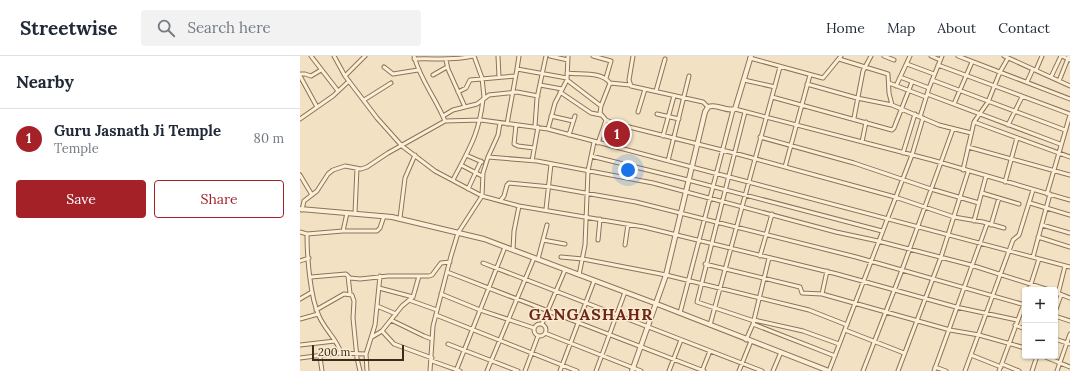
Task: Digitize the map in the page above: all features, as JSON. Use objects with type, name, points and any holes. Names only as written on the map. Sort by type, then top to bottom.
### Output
[{"type":"street","points":[[311,56],[338,91]]},
{"type":"street","points":[[334,56],[348,81],[364,100],[376,118],[402,146],[435,171],[482,196],[519,206],[587,216],[676,235],[827,271],[956,307],[1017,320]]},
{"type":"street","points":[[345,76],[365,56]]},
{"type":"street","points":[[444,121],[443,116],[418,70],[414,58],[434,57],[446,60],[474,56],[482,78],[483,98],[481,120],[476,136],[453,180]]},
{"type":"street","points":[[498,56],[499,77]]},
{"type":"street","points":[[507,124],[519,56]]},
{"type":"street","points":[[532,161],[537,126],[538,96],[546,56]]},
{"type":"street","points":[[548,129],[551,116],[567,77],[568,58],[552,56]]},
{"type":"street","points":[[593,56],[611,61],[606,78]]},
{"type":"street","points":[[630,85],[633,56]]},
{"type":"street","points":[[854,118],[864,67],[871,56]]},
{"type":"street","points":[[884,56],[894,60]]},
{"type":"street","points":[[896,86],[910,56]]},
{"type":"street","points":[[931,56],[941,58],[926,96],[912,155],[886,219],[864,282],[829,371],[657,304],[480,238],[400,218],[301,209],[304,201],[317,191],[332,170],[345,166],[358,168],[366,167],[444,121],[481,120],[516,125],[537,126],[728,178],[748,183],[886,219],[948,235],[1009,252],[1070,267]]},
{"type":"street","points":[[958,56],[1070,99]]},
{"type":"street","points":[[1004,56],[1013,58],[1070,86]]},
{"type":"street","points":[[1027,82],[1042,56]]},
{"type":"street","points":[[1051,77],[1061,56],[1069,58],[1059,81]]},
{"type":"street","points":[[680,313],[716,174],[750,57],[780,67],[825,78],[840,57],[864,67],[888,74],[892,105]]},
{"type":"street","points":[[963,170],[974,122],[981,115],[988,102],[1000,72],[1008,58]]},
{"type":"street","points":[[446,60],[447,67],[464,107]]},
{"type":"street","points":[[656,92],[665,60]]},
{"type":"street","points":[[954,104],[972,62]]},
{"type":"street","points":[[907,64],[934,74]]},
{"type":"street","points":[[938,65],[1070,114],[1053,170],[1046,208],[1033,257]]},
{"type":"street","points":[[384,67],[393,74],[418,70]]},
{"type":"street","points":[[433,75],[447,67]]},
{"type":"street","points":[[710,325],[780,67]]},
{"type":"street","points":[[517,69],[567,77],[606,78],[610,83],[630,85],[703,102],[708,107]]},
{"type":"street","points":[[317,107],[300,75],[304,74],[311,76],[321,70]]},
{"type":"street","points":[[785,166],[810,75]]},
{"type":"street","points":[[458,92],[466,88],[470,80],[515,76]]},
{"type":"street","points":[[668,161],[689,76]]},
{"type":"street","points":[[567,77],[601,106]]},
{"type":"street","points":[[900,77],[929,88]]},
{"type":"street","points":[[744,80],[774,87]]},
{"type":"street","points":[[932,80],[1065,130]]},
{"type":"street","points":[[300,119],[338,91],[348,81]]},
{"type":"street","points":[[772,97],[893,129],[912,82]]},
{"type":"street","points":[[364,100],[391,83]]},
{"type":"street","points":[[601,115],[601,106],[610,83]]},
{"type":"street","points":[[889,83],[909,91],[954,104],[1060,144]]},
{"type":"street","points":[[807,84],[857,98],[892,105],[953,128],[971,133]]},
{"type":"street","points":[[540,85],[561,90],[591,113],[601,115],[606,120],[674,139],[734,152],[754,159],[785,166],[895,197],[954,217],[1004,228]]},
{"type":"street","points":[[638,112],[645,89]]},
{"type":"street","points":[[443,116],[464,107],[477,104],[483,98],[513,92],[538,96]]},
{"type":"street","points":[[663,136],[674,96]]},
{"type":"street","points":[[1008,125],[1022,97]]},
{"type":"street","points":[[708,107],[713,106],[745,112],[796,124],[1070,200]]},
{"type":"street","points":[[633,369],[666,275],[691,167],[708,107]]},
{"type":"street","points":[[745,112],[710,244],[697,302],[754,322],[835,356]]},
{"type":"street","points":[[657,114],[679,119]]},
{"type":"street","points":[[903,153],[915,114]]},
{"type":"street","points":[[551,116],[573,122]]},
{"type":"street","points":[[569,135],[575,116]]},
{"type":"street","points":[[580,275],[587,216],[588,170],[591,156],[606,120]]},
{"type":"street","points":[[862,142],[866,122]]},
{"type":"street","points":[[974,122],[1070,157]]},
{"type":"street","points":[[430,371],[433,326],[458,233],[482,196],[482,176],[485,164],[498,135],[500,123]]},
{"type":"street","points":[[516,125],[514,144],[534,148]]},
{"type":"street","points":[[863,371],[902,270],[953,128]]},
{"type":"street","points":[[760,137],[902,178],[931,189],[979,203]]},
{"type":"street","points":[[1005,182],[1017,138]]},
{"type":"street","points":[[968,147],[1070,175]]},
{"type":"street","points":[[400,218],[405,178],[414,155]]},
{"type":"street","points":[[466,155],[485,164]]},
{"type":"street","points":[[591,156],[882,231]]},
{"type":"street","points":[[488,157],[532,161],[624,176],[836,232],[909,248],[1001,273],[1041,287]]},
{"type":"street","points":[[468,189],[481,162]]},
{"type":"street","points":[[546,210],[551,164]]},
{"type":"street","points":[[461,165],[482,176]]},
{"type":"street","points":[[356,213],[358,168]]},
{"type":"street","points":[[898,371],[948,235],[968,172]]},
{"type":"street","points":[[300,175],[312,195]]},
{"type":"street","points":[[974,221],[986,176]]},
{"type":"street","points":[[500,201],[504,196],[507,185],[509,184],[549,187],[636,202],[1022,302]]},
{"type":"street","points":[[965,371],[1013,240],[1019,235],[1033,190]]},
{"type":"street","points":[[982,193],[1019,204]]},
{"type":"street","points":[[991,225],[999,198]]},
{"type":"street","points":[[1030,203],[1070,215]]},
{"type":"street","points":[[513,250],[514,231],[519,206]]},
{"type":"street","points":[[343,231],[347,213]]},
{"type":"street","points":[[760,256],[772,214]]},
{"type":"street","points":[[300,232],[307,234],[343,231],[378,231],[384,216]]},
{"type":"street","points":[[598,240],[600,219]]},
{"type":"street","points":[[625,245],[628,224]]},
{"type":"street","points":[[934,371],[987,224]]},
{"type":"street","points":[[486,371],[509,320],[525,279],[536,258],[547,225]]},
{"type":"street","points":[[1042,225],[1070,233]]},
{"type":"street","points":[[307,234],[312,292],[316,310],[341,353]]},
{"type":"street","points":[[1038,237],[1070,247]]},
{"type":"street","points":[[543,240],[565,244]]},
{"type":"street","points":[[382,331],[394,344],[457,370],[471,330],[505,247]]},
{"type":"street","points":[[561,257],[583,259],[666,275],[720,290],[814,311],[847,325]]},
{"type":"street","points":[[300,261],[309,258]]},
{"type":"street","points":[[739,371],[754,322],[769,258]]},
{"type":"street","points":[[1030,287],[1039,259]]},
{"type":"street","points":[[311,277],[346,274],[348,276],[360,279],[380,276],[431,276],[441,263],[450,262]]},
{"type":"street","points":[[483,262],[762,371]]},
{"type":"street","points":[[705,264],[800,287],[802,294],[822,294],[950,330],[1010,342],[1022,347]]},
{"type":"street","points":[[1065,266],[1058,294],[1070,298]]},
{"type":"street","points":[[542,324],[565,270]]},
{"type":"street","points":[[822,294],[827,271]]},
{"type":"street","points":[[447,272],[703,371],[710,351]]},
{"type":"street","points":[[348,276],[350,293],[354,301],[353,316],[356,354],[360,371]]},
{"type":"street","points":[[366,371],[366,354],[375,328],[380,276]]},
{"type":"street","points":[[371,337],[382,331],[413,297],[419,276]]},
{"type":"street","points":[[560,371],[594,281]]},
{"type":"street","points":[[379,288],[413,297]]},
{"type":"street","points":[[300,299],[312,292]]},
{"type":"street","points":[[596,371],[625,292]]},
{"type":"street","points":[[316,310],[341,295],[350,293]]},
{"type":"street","points":[[441,294],[480,310],[534,328]]},
{"type":"street","points":[[409,300],[437,310]]},
{"type":"street","points":[[377,306],[396,314]]},
{"type":"street","points":[[999,371],[1022,309]]},
{"type":"street","points":[[300,319],[318,314]]},
{"type":"street","points":[[436,315],[577,371]]},
{"type":"street","points":[[1058,317],[1070,321]]},
{"type":"street","points":[[391,320],[424,336],[432,338]]},
{"type":"street","points":[[754,322],[803,330],[839,344]]},
{"type":"street","points":[[534,328],[538,324],[542,324]]},
{"type":"street","points":[[542,324],[545,327],[545,333]]},
{"type":"street","points":[[1015,325],[1022,327]]},
{"type":"street","points":[[534,328],[534,332],[538,336]]},
{"type":"street","points":[[845,330],[904,353]]},
{"type":"street","points":[[545,333],[641,371]]},
{"type":"street","points":[[538,336],[542,336],[545,333]]},
{"type":"street","points":[[1057,371],[1069,344],[1070,334]]},
{"type":"street","points":[[525,371],[538,336]]},
{"type":"street","points":[[669,371],[681,340]]},
{"type":"street","points":[[1058,340],[1069,344]]},
{"type":"street","points":[[300,345],[335,341]]},
{"type":"street","points":[[448,344],[518,371]]},
{"type":"street","points":[[773,371],[781,352]]},
{"type":"street","points":[[300,358],[320,357],[341,353],[366,354]]},
{"type":"street","points":[[971,355],[1019,371]]},
{"type":"street","points":[[320,357],[322,371]]},
{"type":"street","points":[[1032,371],[1036,359]]},
{"type":"street","points":[[1050,359],[1070,367]]},
{"type":"street","points":[[935,367],[946,371]]},
{"type":"place","name":"Guru Jasnath Ji Temple","points":[[617,134]]},
{"type":"district","name":"GANGASHAHR","points":[[591,314]]}]
